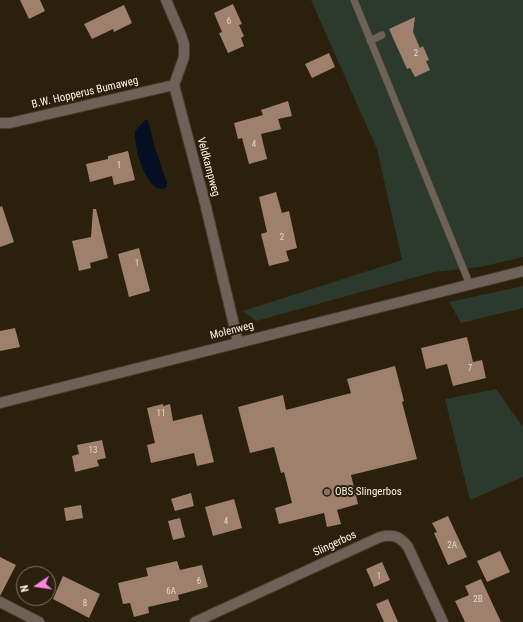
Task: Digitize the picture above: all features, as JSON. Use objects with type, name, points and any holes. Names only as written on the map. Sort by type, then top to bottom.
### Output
[{"type":"street","points":[[166,0],[184,44],[184,57],[174,85]]},
{"type":"street","name":"B.W. Hopperus Bumaweg","points":[[0,124],[10,123],[174,85]]},
{"type":"street","name":"Veldkampweg","points":[[174,85],[205,204],[238,342]]},
{"type":"street","name":"Molenweg","points":[[0,403],[523,271]]},
{"type":"street","name":"Slingerbos","points":[[195,622],[380,537],[389,535],[397,536],[404,541],[408,547],[443,622]]},
{"type":"street","points":[[0,602],[39,622]]},
{"type":"lane","points":[[354,0],[470,284]]},
{"type":"lane","points":[[370,41],[382,35]]},
{"type":"green space","points":[[311,0],[523,0],[523,257],[480,267],[434,272],[256,321],[243,311],[402,260],[377,149]]},
{"type":"green space","points":[[523,286],[523,308],[461,323],[449,302]]},
{"type":"green space","points":[[496,389],[523,427],[523,477],[470,500],[445,399]]},
{"type":"water","points":[[145,120],[147,120],[149,124],[155,148],[167,183],[167,187],[161,189],[155,187],[150,182],[142,166],[137,150],[135,131]]},
{"type":"building","points":[[20,0],[40,0],[45,11],[29,19]]},
{"type":"building","points":[[233,4],[242,24],[239,25],[244,36],[241,38],[244,46],[228,53],[219,33],[222,32],[214,13]]},
{"type":"building","points":[[124,5],[132,23],[114,32],[113,29],[92,39],[84,24]]},
{"type":"building","points":[[415,17],[413,32],[420,48],[423,46],[429,60],[426,61],[430,70],[415,77],[410,68],[407,69],[389,29]]},
{"type":"building","points":[[329,53],[335,67],[312,78],[305,64]]},
{"type":"building","points":[[288,101],[292,116],[278,119],[281,129],[261,134],[267,159],[249,164],[242,138],[238,139],[234,123],[263,115],[261,110]]},
{"type":"building","points":[[128,151],[135,180],[114,185],[112,176],[90,182],[86,164],[108,159],[108,156]]},
{"type":"building","points":[[276,192],[282,213],[289,211],[297,248],[286,251],[289,261],[269,266],[261,234],[267,232],[259,197]]},
{"type":"building","points":[[2,206],[14,242],[0,247],[0,207]]},
{"type":"building","points":[[93,209],[96,209],[108,258],[90,263],[91,268],[79,271],[72,241],[91,237]]},
{"type":"building","points":[[139,248],[150,291],[129,297],[118,254]]},
{"type":"building","points":[[15,328],[20,347],[0,351],[0,331]]},
{"type":"building","points":[[467,337],[473,362],[482,360],[486,378],[453,386],[447,364],[426,369],[421,348]]},
{"type":"building","points":[[395,366],[404,401],[402,402],[417,459],[351,475],[358,504],[337,510],[341,524],[327,527],[324,513],[279,524],[275,508],[292,503],[284,472],[281,473],[274,447],[250,453],[238,407],[283,395],[286,410],[351,393],[347,379]]},
{"type":"building","points":[[163,404],[163,406],[170,404],[173,421],[202,414],[214,462],[197,466],[194,453],[151,463],[147,445],[155,443],[147,408]]},
{"type":"building","points":[[102,440],[106,458],[97,460],[99,466],[75,472],[72,456],[79,454],[77,445]]},
{"type":"building","points":[[191,493],[194,506],[175,511],[171,499]]},
{"type":"building","points":[[234,499],[242,528],[213,536],[205,507]]},
{"type":"building","points":[[81,505],[83,518],[66,521],[64,508]]},
{"type":"building","points":[[448,516],[467,557],[448,565],[434,533],[437,532],[432,523]]},
{"type":"building","points":[[180,518],[185,537],[173,540],[168,521]]},
{"type":"building","points":[[500,551],[510,572],[487,582],[477,561]]},
{"type":"building","points":[[0,557],[16,565],[0,596]]},
{"type":"building","points":[[177,561],[180,570],[202,565],[208,587],[178,595],[179,600],[148,607],[149,613],[134,617],[130,603],[123,604],[118,583],[148,576],[146,568]]},
{"type":"building","points":[[382,562],[390,580],[374,587],[366,569]]},
{"type":"building","points":[[63,576],[100,594],[89,618],[56,601],[56,592]]},
{"type":"building","points":[[481,579],[501,622],[465,622],[455,601],[469,595],[465,586]]},
{"type":"building","points":[[388,599],[398,622],[384,622],[376,604]]},
{"type":"place","name":"OBS Slingerbos","points":[[327,492]]}]
